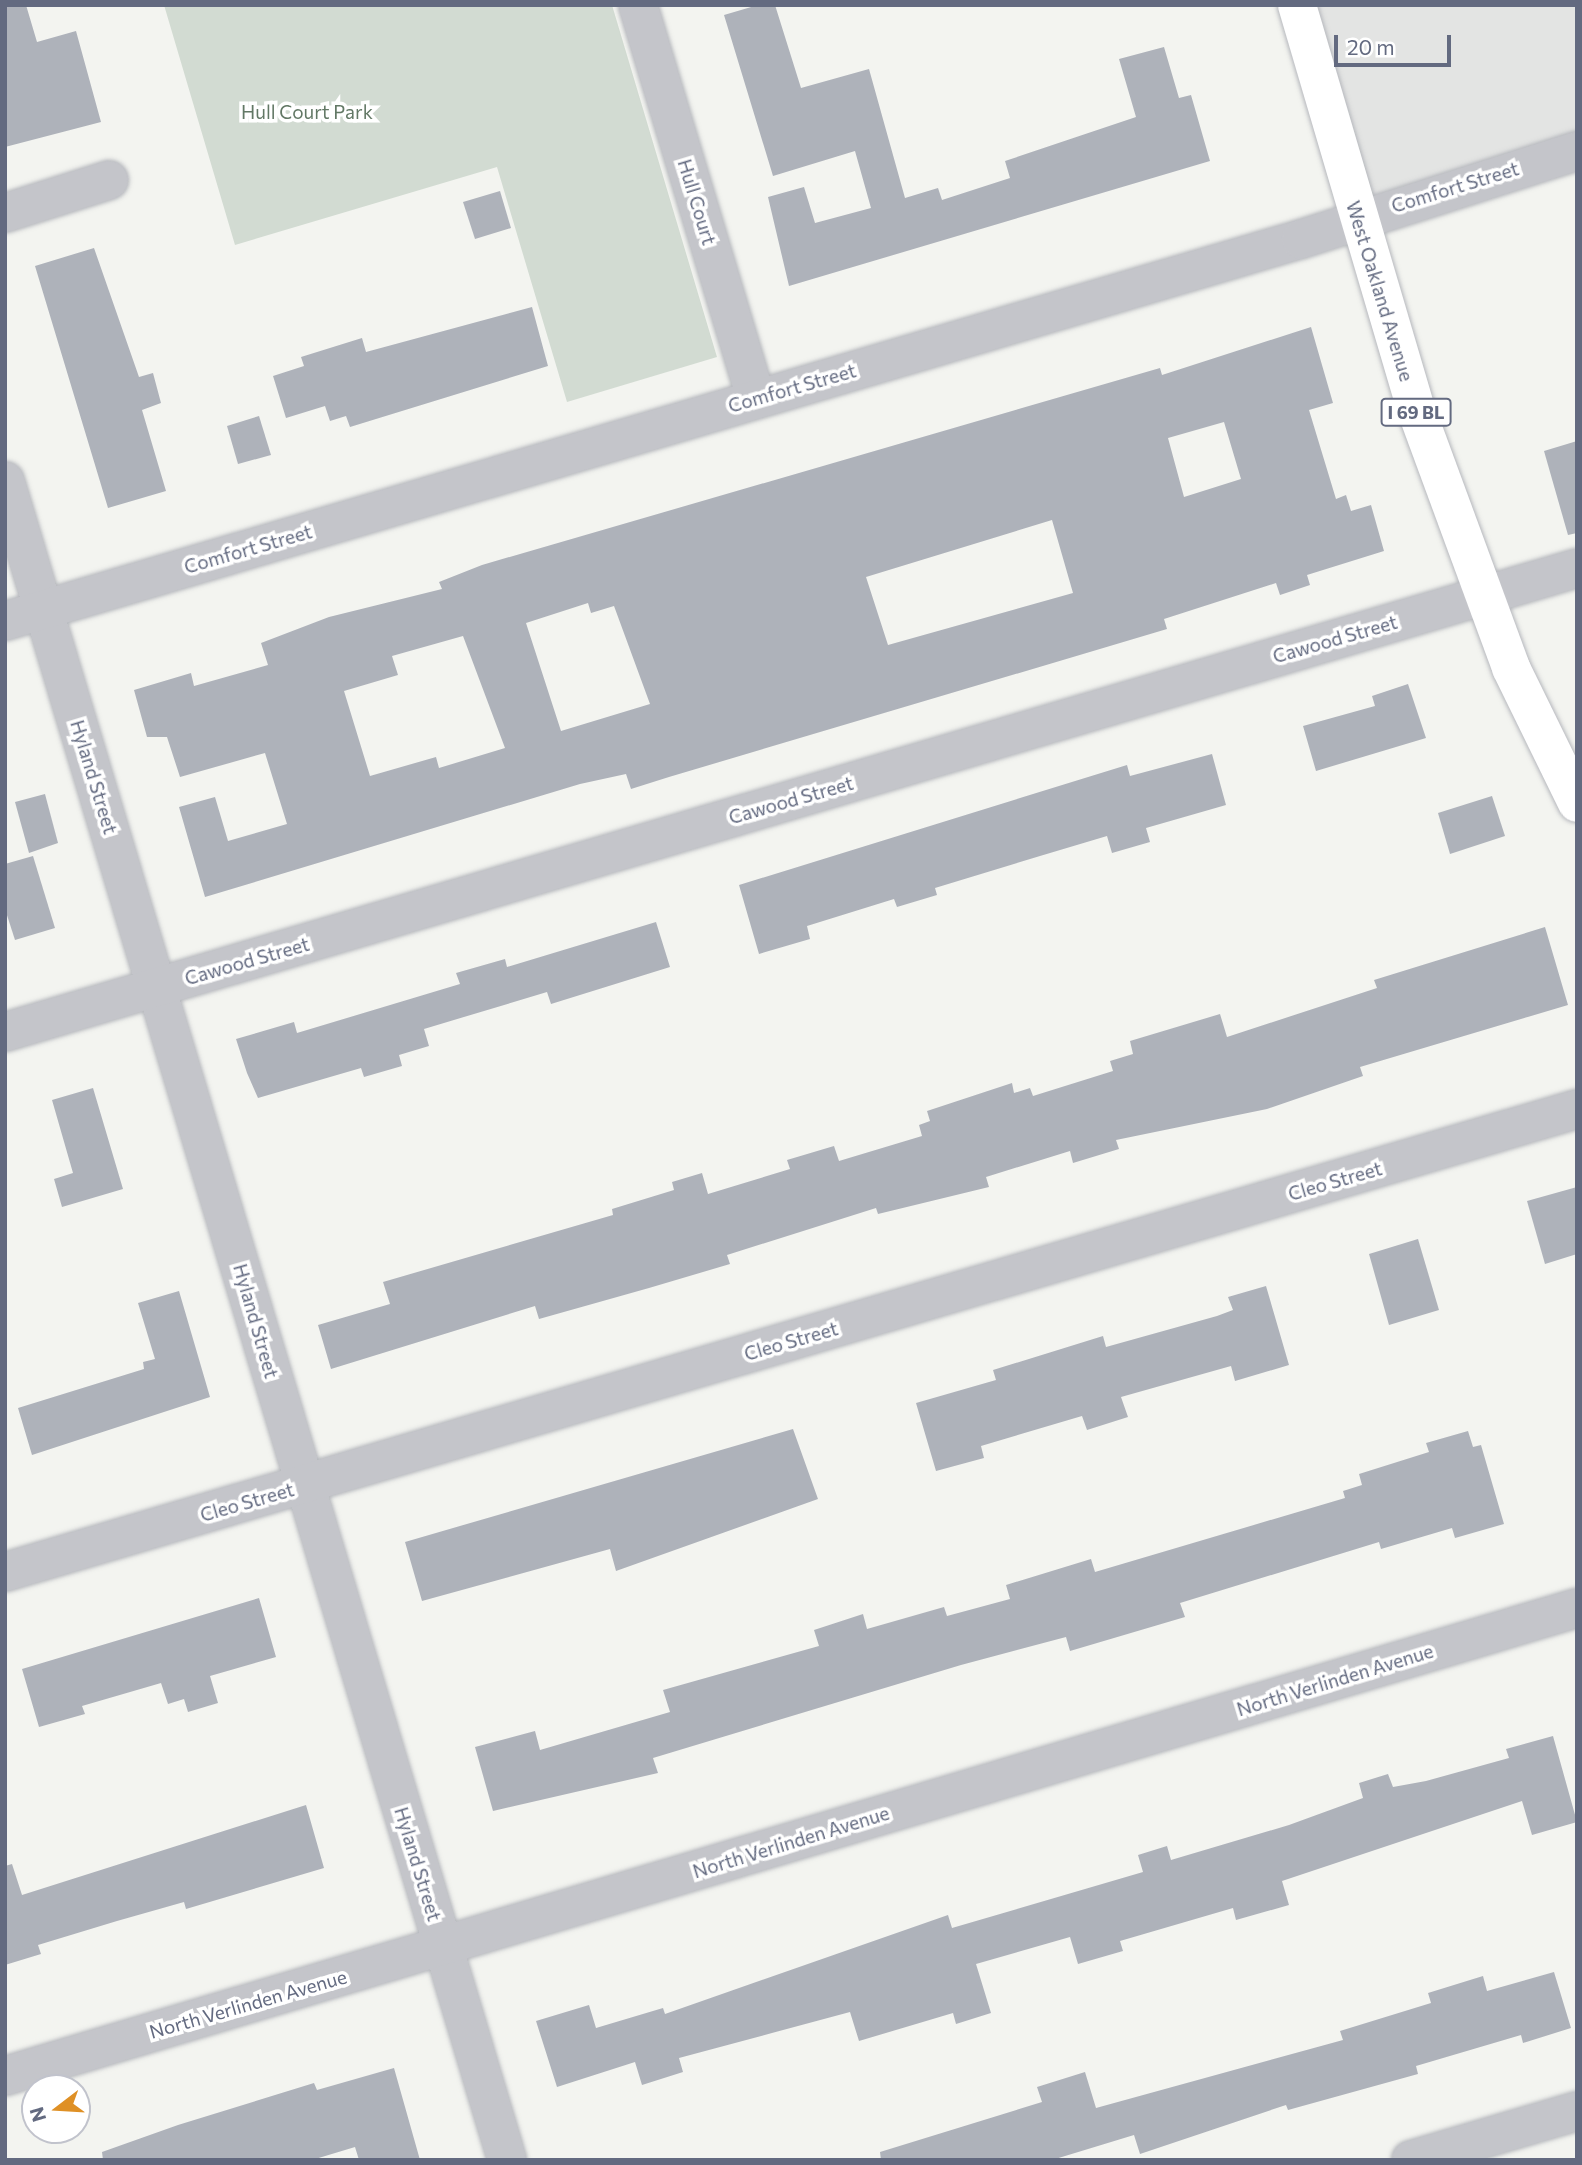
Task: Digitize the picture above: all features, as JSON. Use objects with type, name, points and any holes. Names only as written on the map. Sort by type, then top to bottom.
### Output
[{"type":"main road","name":"West Oakland Avenue","points":[[1297,5],[1357,218],[1483,595],[1577,803]]},
{"type":"street","name":"Hull Court","points":[[638,5],[756,399]]},
{"type":"street","name":"Comfort Street","points":[[5,621],[756,399],[1577,151]]},
{"type":"street","points":[[5,213],[109,180]]},
{"type":"street","name":"Hyland Street","points":[[5,481],[507,2160]]},
{"type":"street","name":"Cawood Street","points":[[5,1032],[1577,568]]},
{"type":"street","name":"Cleo Street","points":[[5,1572],[1577,1109]]},
{"type":"street","name":"North Verlinden Avenue","points":[[5,2076],[1577,1608]]},
{"type":"street","points":[[1411,2160],[1577,2111]]},
{"type":"shaded area","points":[[1297,5],[1577,5],[1577,151],[1357,218]]},
{"type":"green space","name":"Hull Court Park","points":[[164,5],[612,5],[717,357],[567,402],[497,167],[235,245]]},
{"type":"building","points":[[5,5],[26,5],[37,42],[76,31],[101,122],[5,147]]},
{"type":"building","points":[[758,5],[775,5],[801,88],[869,69],[905,198],[938,188],[942,200],[1010,178],[1005,161],[1136,117],[1119,59],[1164,47],[1179,98],[1191,95],[1210,161],[789,286],[768,197],[804,187],[815,223],[871,208],[855,151],[773,176],[724,15]]},
{"type":"building","points":[[500,191],[511,228],[475,239],[463,202]]},
{"type":"building","points":[[94,248],[139,377],[153,373],[161,403],[142,410],[166,491],[108,508],[35,266]]},
{"type":"building","points":[[532,307],[548,366],[350,427],[346,416],[330,421],[325,406],[286,418],[273,376],[304,366],[301,357],[362,338],[366,352]]},
{"type":"building","points":[[1311,327],[1333,403],[1309,410],[1336,499],[1346,495],[1351,511],[1371,505],[1384,551],[1307,575],[1310,585],[1280,595],[1276,583],[1164,619],[1167,629],[631,789],[626,774],[580,784],[205,897],[179,807],[215,797],[228,841],[287,824],[265,753],[180,777],[167,737],[147,737],[134,690],[191,673],[194,686],[268,665],[261,643],[329,617],[442,589],[439,582],[482,565],[1160,368],[1162,375]],"holes":[[[1224,422],[1241,479],[1184,497],[1168,438]],[[1052,520],[1073,593],[888,645],[866,577]],[[588,603],[591,613],[614,606],[650,704],[561,731],[526,623]],[[463,636],[505,748],[439,768],[436,757],[370,776],[344,691],[398,675],[392,656]]]},
{"type":"building","points":[[259,416],[271,455],[238,464],[227,426]]},
{"type":"building","points":[[1577,441],[1577,533],[1568,535],[1544,451]]},
{"type":"building","points":[[1408,684],[1426,738],[1316,771],[1303,726],[1375,706],[1372,696]]},
{"type":"building","points":[[1212,754],[1226,805],[1146,828],[1150,842],[1112,853],[1107,836],[935,888],[937,895],[897,907],[894,899],[807,926],[810,939],[759,954],[739,885],[1127,765],[1130,776]]},
{"type":"building","points":[[45,794],[58,843],[29,853],[15,802]]},
{"type":"building","points":[[1492,796],[1505,836],[1450,854],[1438,813]]},
{"type":"building","points":[[33,856],[55,928],[15,940],[5,909],[5,864]]},
{"type":"building","points":[[656,922],[670,967],[551,1004],[547,992],[424,1029],[429,1046],[399,1055],[402,1066],[364,1077],[361,1068],[258,1098],[236,1039],[294,1022],[297,1033],[460,984],[456,973],[505,959],[507,967]]},
{"type":"building","points":[[1545,927],[1568,1005],[1360,1067],[1363,1076],[1267,1109],[1116,1140],[1119,1149],[1073,1163],[1070,1151],[986,1177],[989,1187],[878,1214],[876,1208],[727,1255],[730,1264],[649,1288],[539,1319],[535,1306],[331,1369],[318,1325],[390,1304],[383,1282],[613,1215],[612,1209],[674,1190],[672,1182],[702,1173],[708,1194],[790,1169],[787,1160],[834,1146],[839,1161],[922,1136],[919,1125],[930,1121],[927,1111],[1012,1083],[1014,1093],[1030,1088],[1033,1096],[1113,1071],[1110,1061],[1133,1054],[1130,1041],[1220,1014],[1227,1037],[1377,988],[1374,980]]},
{"type":"building","points":[[93,1088],[123,1189],[62,1207],[54,1179],[73,1173],[52,1100]]},
{"type":"building","points":[[1577,1187],[1577,1254],[1545,1264],[1527,1201]]},
{"type":"building","points":[[1418,1239],[1439,1310],[1389,1325],[1369,1254]]},
{"type":"building","points":[[1266,1286],[1289,1365],[1235,1381],[1231,1366],[1121,1397],[1128,1417],[1087,1430],[1082,1416],[981,1446],[984,1458],[936,1471],[916,1403],[996,1380],[993,1370],[1103,1336],[1106,1347],[1217,1316],[1233,1310],[1228,1297]]},
{"type":"building","points":[[179,1291],[210,1397],[32,1455],[18,1408],[144,1369],[143,1362],[155,1359],[138,1303]]},
{"type":"building","points":[[793,1429],[818,1499],[616,1571],[610,1549],[422,1601],[405,1542]]},
{"type":"building","points":[[1468,1431],[1473,1447],[1481,1445],[1504,1524],[1455,1538],[1452,1528],[1381,1549],[1379,1542],[1180,1603],[1185,1617],[1070,1651],[1066,1637],[961,1665],[653,1758],[658,1773],[493,1811],[475,1747],[535,1731],[540,1750],[670,1712],[663,1690],[819,1646],[814,1630],[863,1614],[867,1629],[944,1607],[947,1616],[1010,1599],[1006,1585],[1091,1559],[1095,1572],[1345,1498],[1343,1491],[1362,1485],[1359,1474],[1429,1452],[1426,1443]]},
{"type":"building","points":[[259,1598],[276,1657],[210,1676],[218,1703],[188,1712],[184,1699],[168,1704],[161,1683],[82,1706],[85,1714],[39,1727],[22,1669]]},
{"type":"building","points":[[1553,1736],[1577,1822],[1532,1835],[1522,1801],[1282,1881],[1289,1905],[1236,1920],[1233,1908],[1120,1941],[1123,1951],[1078,1964],[1070,1937],[976,1964],[991,2013],[956,2024],[953,2013],[859,2041],[850,2012],[679,2058],[683,2072],[642,2085],[635,2062],[557,2087],[536,2021],[589,2005],[596,2028],[663,2008],[665,2014],[948,1915],[952,1928],[1143,1872],[1138,1855],[1167,1846],[1171,1860],[1289,1825],[1363,1798],[1359,1783],[1388,1774],[1393,1787],[1426,1781],[1509,1758],[1506,1749]]},
{"type":"building","points":[[306,1805],[324,1868],[186,1909],[184,1902],[38,1945],[41,1954],[5,1965],[5,1866],[12,1864],[22,1895]]},
{"type":"building","points":[[1554,1972],[1571,2028],[1523,2043],[1521,2035],[1416,2066],[1418,2074],[1288,2110],[1286,2105],[1140,2154],[1134,2135],[1052,2160],[881,2160],[880,2152],[1042,2102],[1037,2087],[1085,2072],[1096,2108],[1343,2040],[1340,2031],[1431,2003],[1428,1993],[1483,1976],[1487,1991]]},
{"type":"building","points":[[394,2068],[420,2160],[359,2160],[355,2147],[312,2160],[103,2160],[102,2152],[178,2125],[314,2083],[317,2090]]}]
